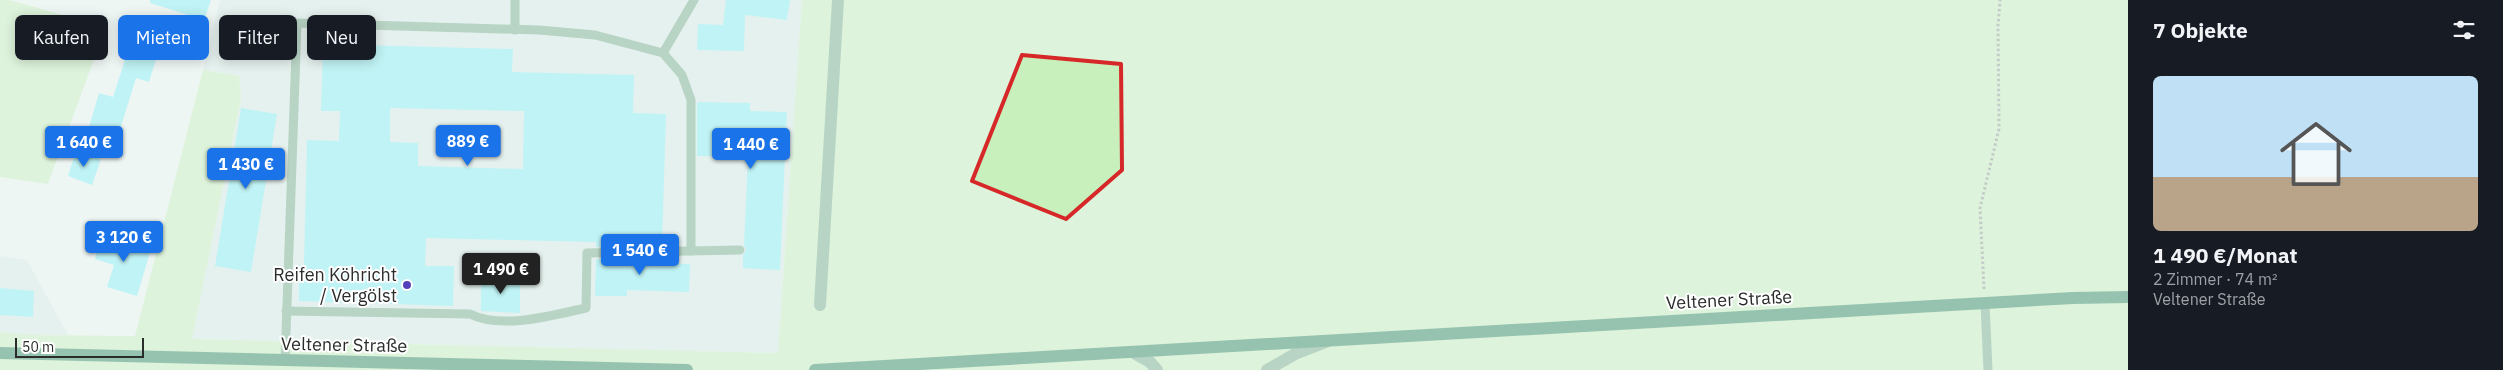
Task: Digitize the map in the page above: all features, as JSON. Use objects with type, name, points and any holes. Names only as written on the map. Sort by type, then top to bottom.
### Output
[{"type":"main road","name":"Veltener Straße","points":[[815,370],[1985,303],[2128,297]]},
{"type":"main road","name":"Veltener Straße","points":[[0,353],[687,370]]},
{"type":"street","points":[[820,305],[838,0]]},
{"type":"street","points":[[1267,370],[1295,354],[1332,340]]},
{"type":"street","points":[[1134,353],[1150,362],[1156,370]]},
{"type":"lane","points":[[514,30],[515,0]]},
{"type":"lane","points":[[663,54],[694,0]]},
{"type":"lane","points":[[285,361],[297,23],[595,34],[663,54],[682,75],[691,100],[691,251]]},
{"type":"lane","points":[[286,311],[470,314],[481,320],[530,319],[586,308],[587,253],[740,250]]},
{"type":"lane","points":[[1985,303],[1988,370]]},
{"type":"path","points":[[1985,303],[1980,208],[1999,129],[1998,26],[2000,0]]},
{"type":"highlighted area","points":[[1022,55],[1121,64],[1122,170],[1066,219],[972,181]]},
{"type":"shaded area","points":[[220,0],[802,0],[778,353],[192,339],[241,98],[239,76],[203,70],[205,60],[209,60],[209,45]]},
{"type":"shaded area","points":[[0,256],[27,260],[68,335],[32,335],[0,332]]},
{"type":"green space","points":[[0,0],[9,0],[63,15],[15,15],[15,60],[94,60],[48,184],[0,177]]},
{"type":"green space","points":[[802,0],[2128,0],[2128,370],[0,370],[0,332],[32,335],[135,336],[203,70],[239,76],[241,98],[192,339],[778,353]]},
{"type":"building","points":[[150,0],[211,0],[206,15],[188,15],[150,3]]},
{"type":"building","points":[[726,0],[790,0],[787,20],[745,15],[744,51],[697,50],[698,24],[723,25]]},
{"type":"building","points":[[376,45],[513,49],[512,72],[634,75],[633,113],[666,114],[662,245],[596,247],[596,242],[426,238],[425,266],[454,266],[453,306],[299,301],[299,265],[304,265],[307,140],[339,141],[340,111],[321,111],[323,60],[376,60]],"holes":[[[390,108],[524,111],[523,169],[418,166],[418,143],[390,142]]]},
{"type":"building","points":[[125,60],[156,60],[149,82],[136,78],[118,136],[89,127],[99,93],[113,97]]},
{"type":"building","points":[[697,102],[750,103],[750,111],[787,112],[780,270],[743,268],[743,255],[746,250],[744,245],[748,157],[697,156]]},
{"type":"building","points":[[241,108],[277,114],[251,272],[215,266]]},
{"type":"building","points":[[76,151],[101,159],[92,185],[68,176]]},
{"type":"building","points":[[102,234],[151,249],[137,296],[107,287],[114,265],[95,259]]},
{"type":"building","points":[[662,258],[662,263],[690,264],[689,292],[627,290],[627,296],[595,296],[596,259]]},
{"type":"building","points":[[481,277],[520,277],[520,313],[481,311]]},
{"type":"building","points":[[0,288],[34,291],[33,317],[0,315]]},
{"type":"place","name":"Reifen Köhricht / Vergölst","points":[[407,285]]}]
